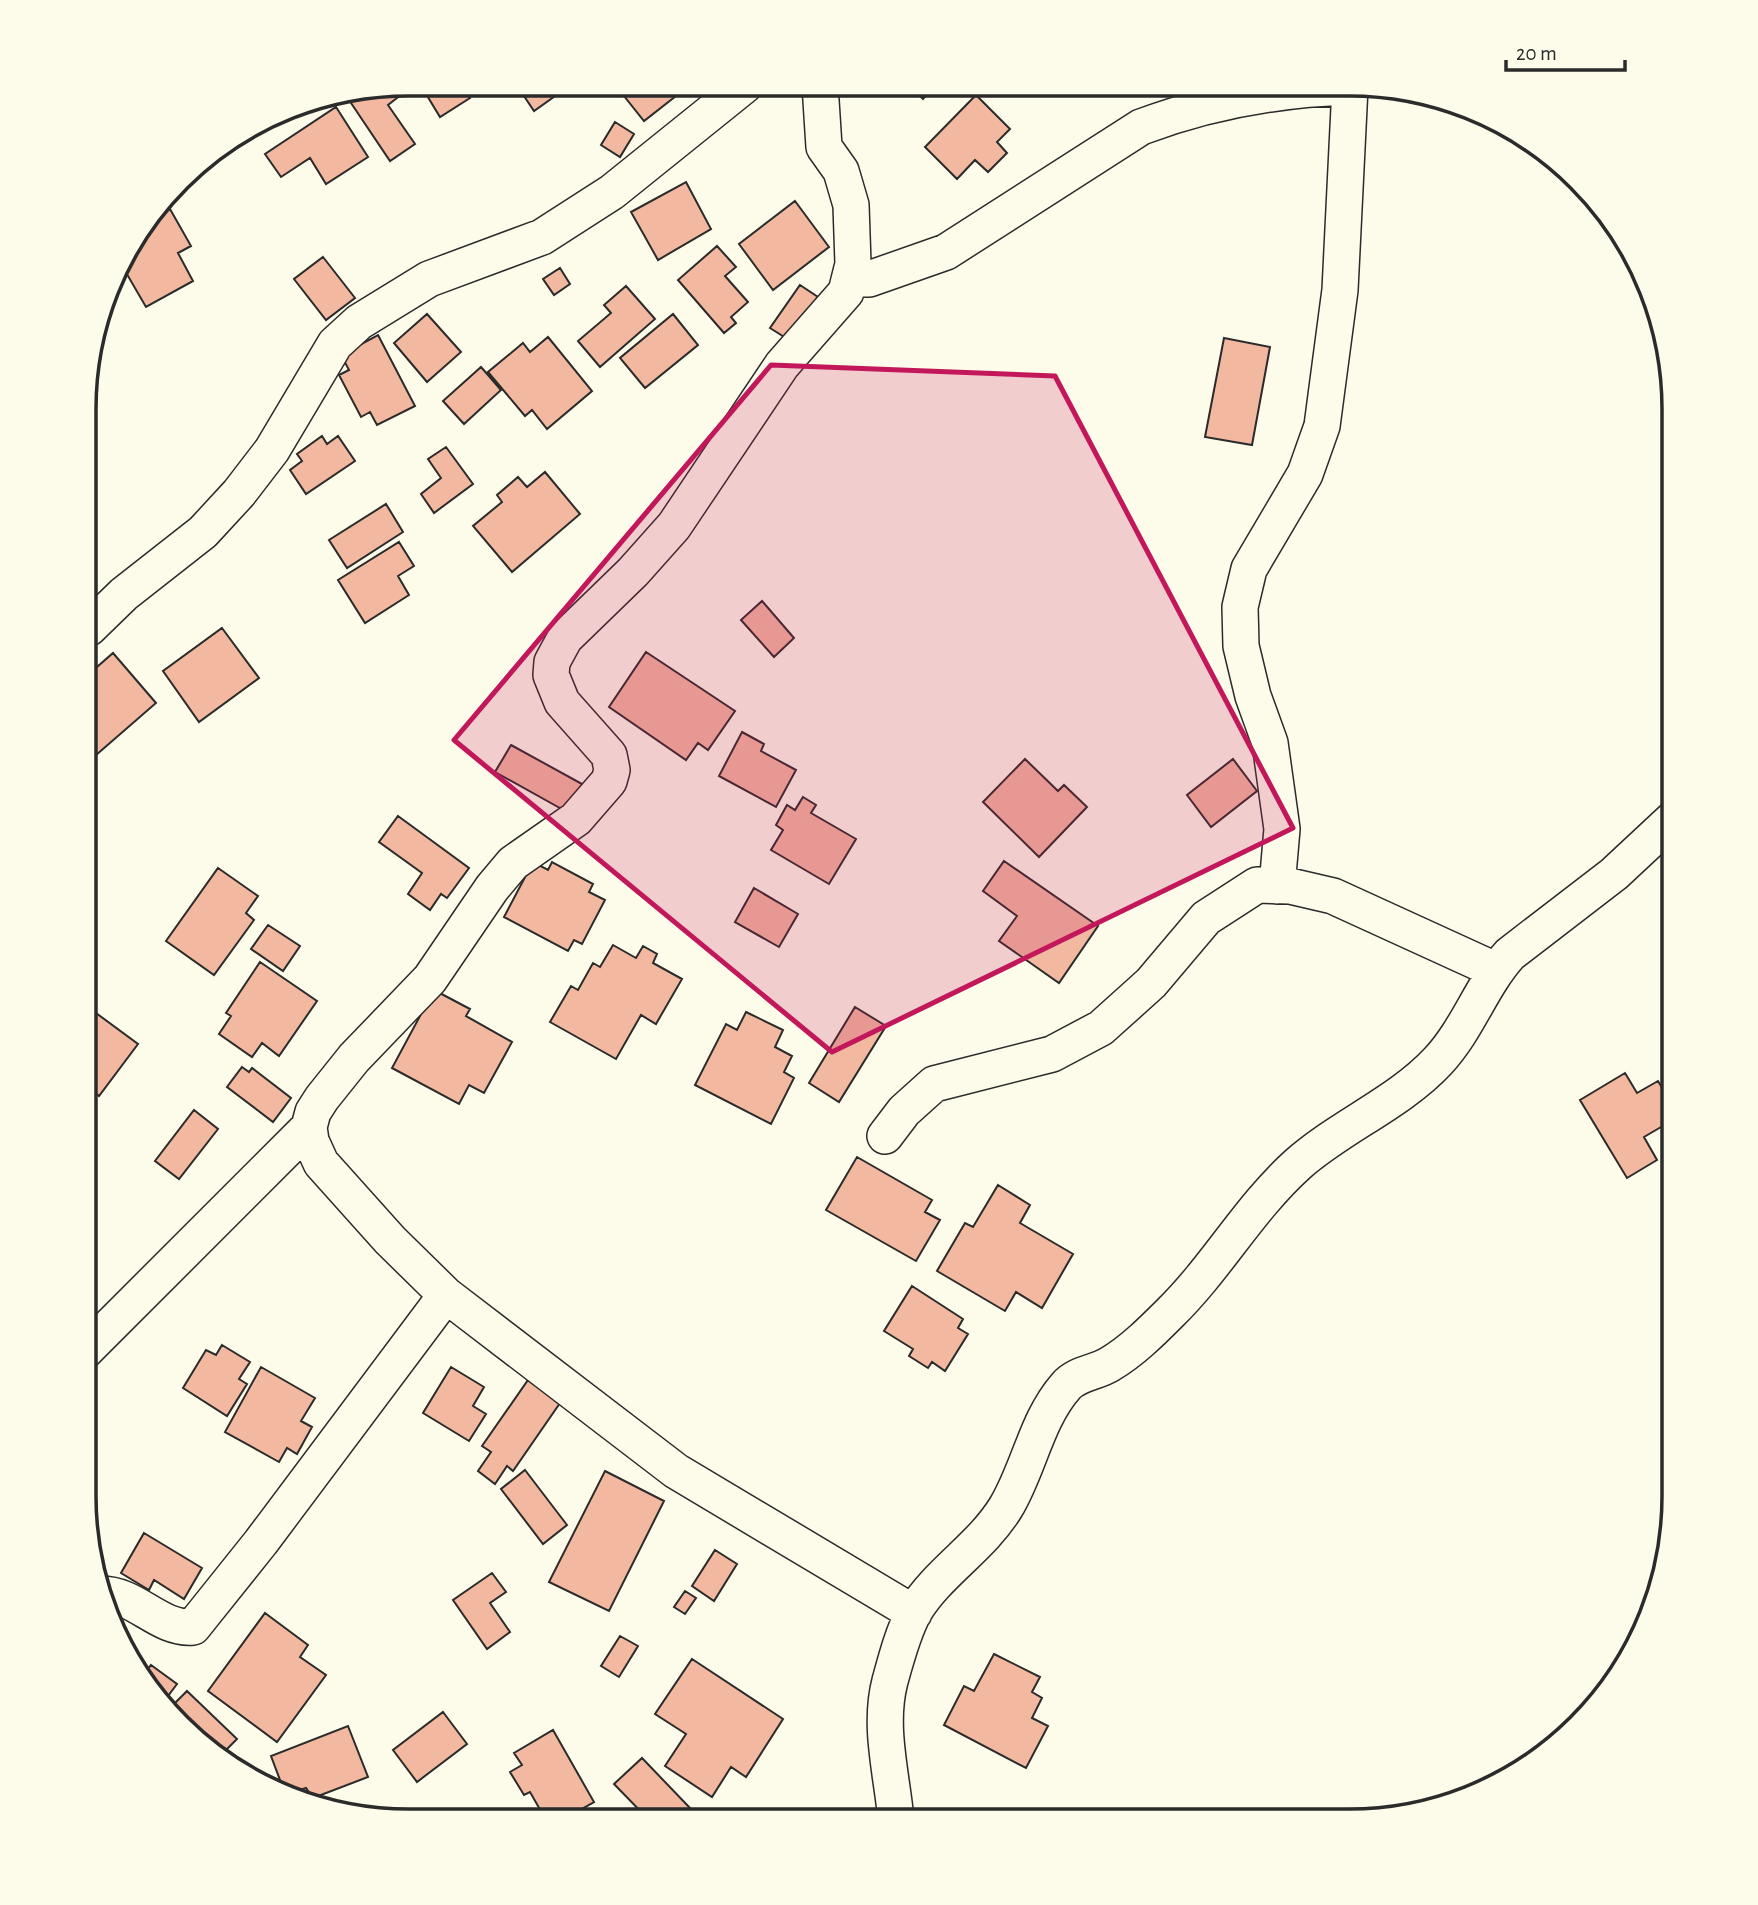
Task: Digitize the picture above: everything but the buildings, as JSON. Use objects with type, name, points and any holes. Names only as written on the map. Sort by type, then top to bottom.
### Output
[{"type":"street","points":[[96,621],[124,594],[203,532],[239,493],[272,450],[335,344],[359,322],[429,279],[542,237],[612,192],[731,96]]},
{"type":"street","points":[[821,96],[824,147],[841,171],[851,205],[853,264],[842,298],[782,365],[674,526],[633,572],[565,638],[556,652],[551,676],[562,702],[609,755],[612,770],[602,792],[576,818],[513,863],[492,888],[430,979],[354,1058],[322,1098],[313,1112],[309,1127],[311,1141],[321,1163],[390,1240],[446,1295],[676,1471],[914,1612]]},
{"type":"street","points":[[850,279],[869,279],[947,252],[1141,127],[1174,115],[1260,96]]},
{"type":"street","points":[[1277,886],[1282,829],[1270,743],[1253,696],[1241,646],[1240,607],[1250,569],[1270,529],[1305,474],[1322,426],[1340,290],[1350,96]]},
{"type":"street","points":[[895,1809],[885,1714],[889,1684],[914,1612],[934,1587],[984,1540],[995,1524],[1018,1483],[1046,1418],[1064,1388],[1081,1376],[1109,1365],[1136,1345],[1172,1311],[1249,1217],[1299,1164],[1438,1062],[1463,1029],[1495,970],[1510,954],[1614,874],[1662,829]]},
{"type":"street","points":[[885,1136],[904,1111],[934,1084],[1052,1054],[1101,1028],[1151,983],[1206,918],[1256,885],[1332,896],[1495,970]]},
{"type":"street","points":[[96,1341],[139,1301],[276,1157],[309,1127]]},
{"type":"street","points":[[113,1596],[123,1597],[170,1623],[183,1628],[193,1627],[446,1295]]},
{"type":"highlighted area","points":[[771,365],[1055,376],[1293,828],[832,1052],[454,740]]}]
